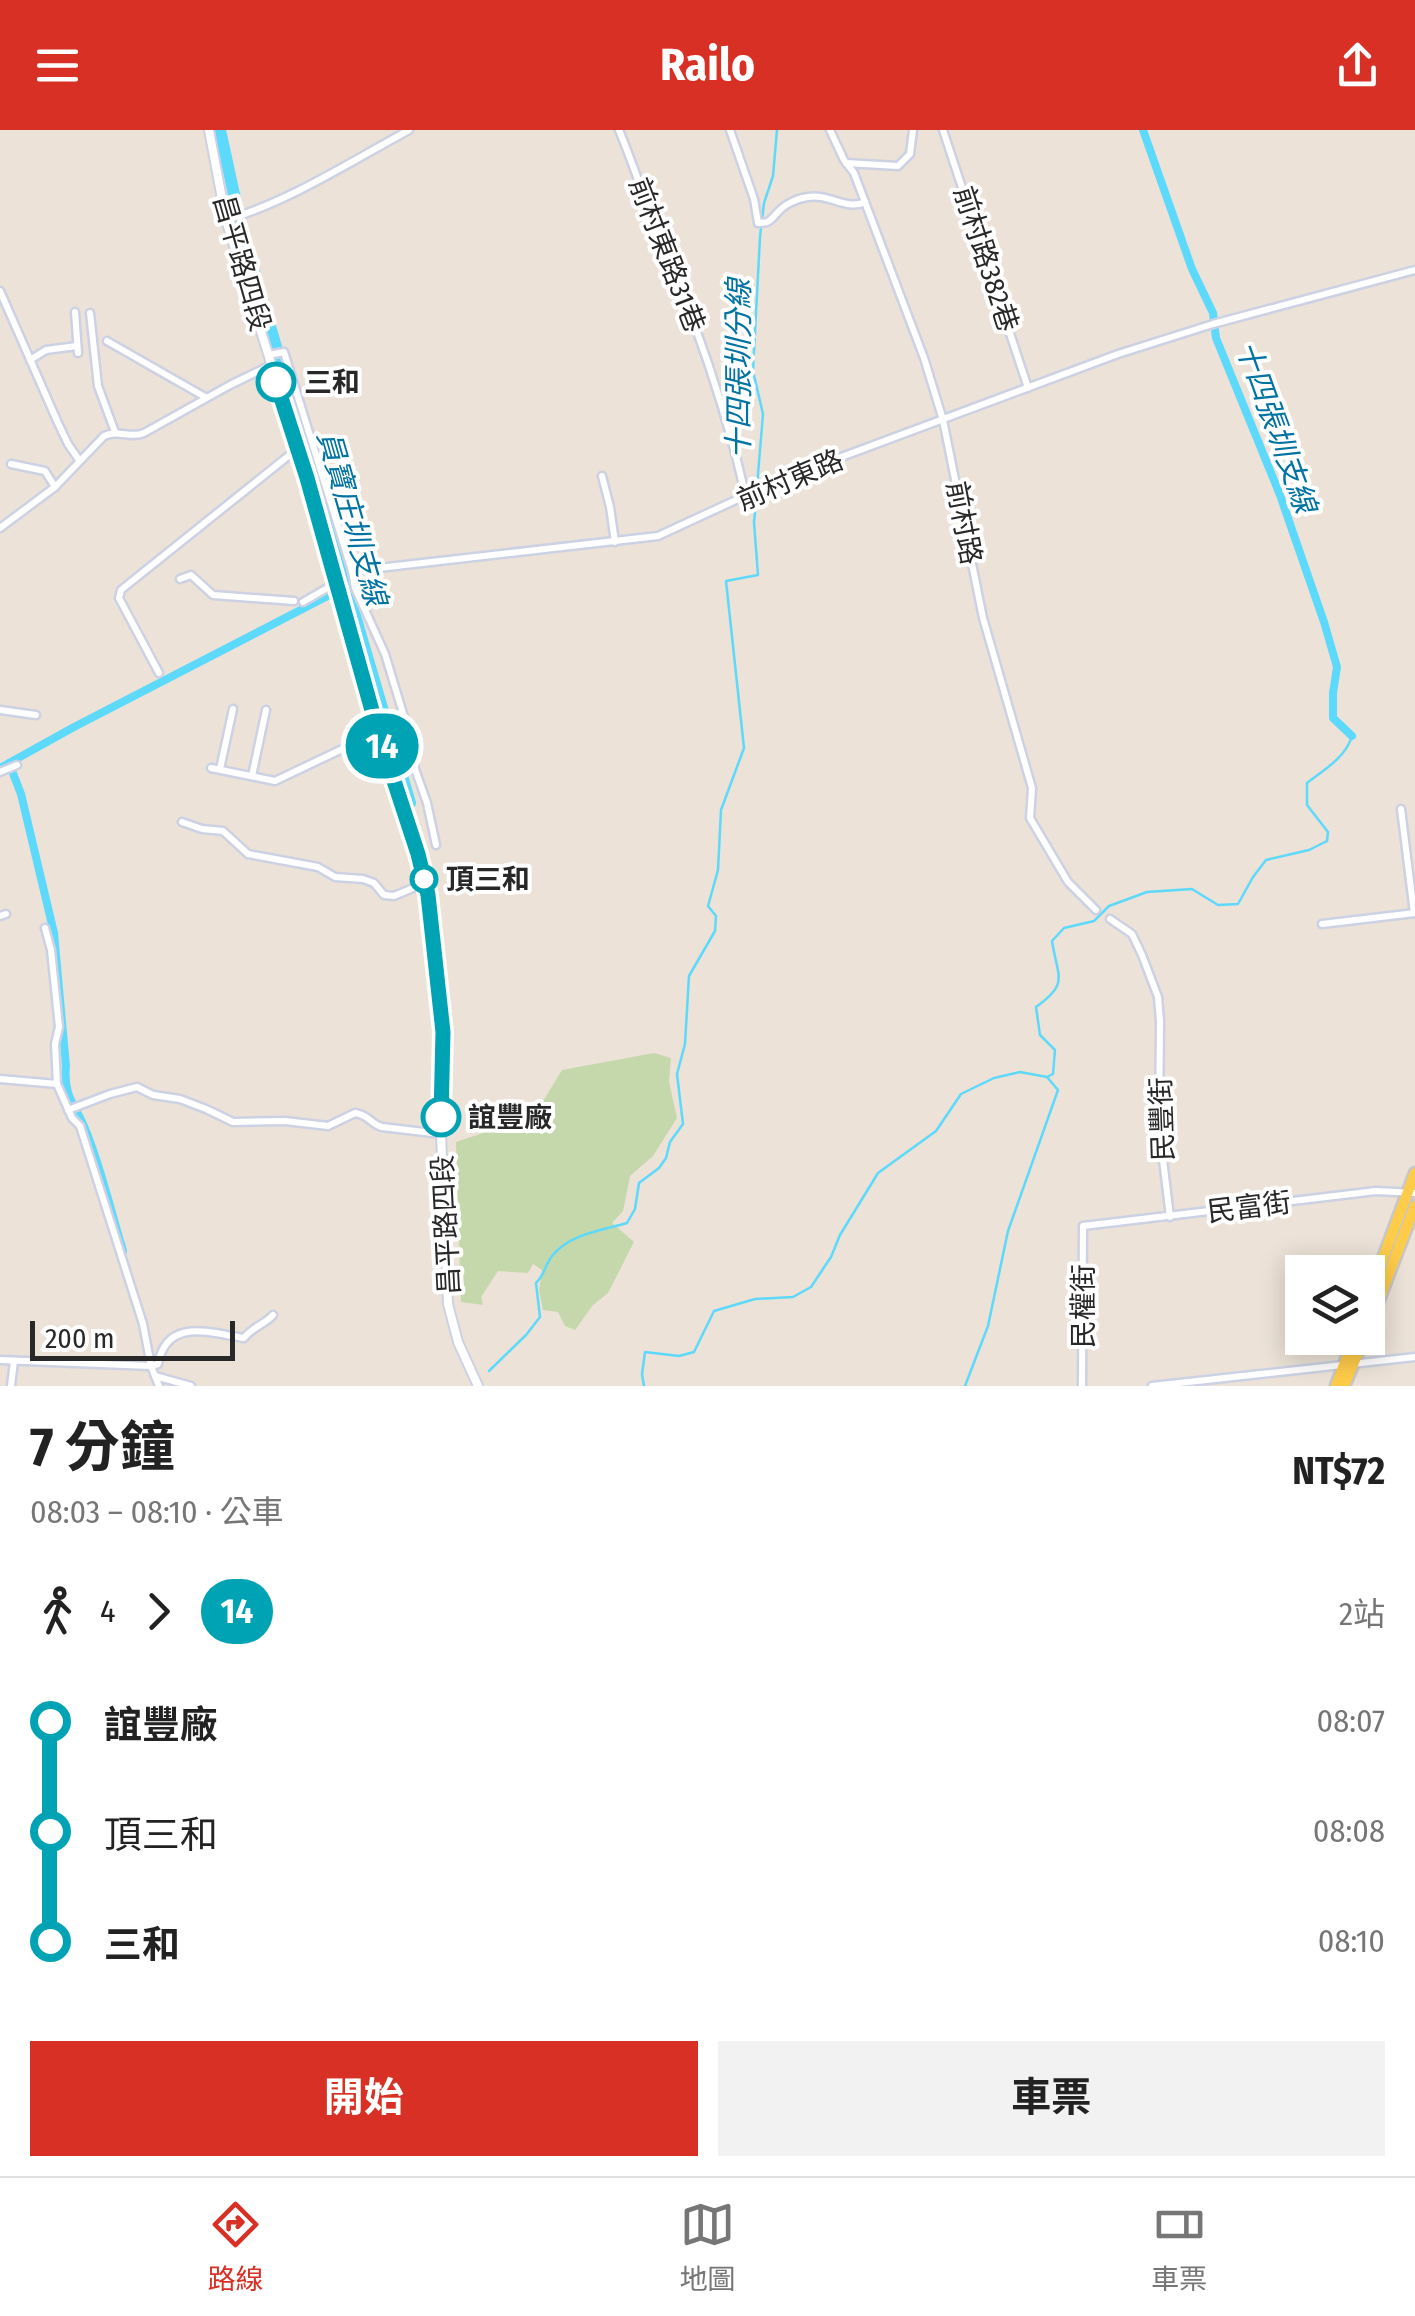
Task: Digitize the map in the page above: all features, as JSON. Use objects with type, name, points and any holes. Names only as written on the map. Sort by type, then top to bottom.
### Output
[{"type":"main road","points":[[1385,1256],[1415,1172]]},
{"type":"main road","points":[[1385,1284],[1415,1206]]},
{"type":"main road","points":[[1344,1386],[1350,1355]]},
{"type":"main road","points":[[1336,1386],[1354,1355]]},
{"type":"street","name":"昌平路四段","points":[[209,130],[226,220],[298,449],[428,895],[443,1032],[441,1134],[448,1304],[458,1342],[478,1386]]},
{"type":"street","name":"前村東路31巷","points":[[619,130],[697,332],[734,446],[746,497]]},
{"type":"street","points":[[730,130],[754,199],[758,223],[768,223],[779,210],[806,197],[856,206],[865,202]]},
{"type":"street","name":"前村路","points":[[830,130],[854,173],[924,358],[943,420],[983,618],[1032,788],[1030,818],[1068,882],[1096,910]]},
{"type":"street","points":[[846,162],[898,166],[910,154],[913,130]]},
{"type":"street","name":"前村路382巷","points":[[942,130],[1028,388]]},
{"type":"street","points":[[226,220],[330,174],[404,131]]},
{"type":"street","name":"前村東路","points":[[352,571],[658,536],[777,481],[1118,354],[1213,324],[1415,270]]},
{"type":"street","points":[[0,291],[63,434],[79,460]]},
{"type":"street","points":[[30,360],[46,350],[78,350],[75,312]]},
{"type":"street","points":[[90,313],[98,386],[115,432]]},
{"type":"street","points":[[107,341],[206,398]]},
{"type":"street","points":[[0,528],[55,487],[104,436],[115,432],[137,436],[284,352],[355,588],[385,654],[436,845]]},
{"type":"street","points":[[158,673],[119,598],[121,590],[298,449]]},
{"type":"street","points":[[11,464],[44,471],[55,487]]},
{"type":"street","points":[[602,476],[615,542]]},
{"type":"street","points":[[180,579],[191,576],[212,594],[299,602],[336,582]]},
{"type":"street","points":[[233,709],[216,769],[275,781],[378,732]]},
{"type":"street","points":[[0,710],[36,715]]},
{"type":"street","points":[[252,776],[266,710]]},
{"type":"street","points":[[0,772],[17,765]]},
{"type":"street","points":[[1322,924],[1414,913],[1401,809]]},
{"type":"street","points":[[182,822],[223,831],[248,854],[318,867],[335,877],[374,882],[384,895],[394,896],[425,882]]},
{"type":"street","name":"民豐街","points":[[1110,919],[1132,934],[1158,997],[1159,1126],[1170,1217]]},
{"type":"street","points":[[45,928],[51,950],[58,1027],[57,1084],[82,1131],[144,1324],[159,1386]]},
{"type":"street","points":[[0,1079],[57,1084]]},
{"type":"street","points":[[68,1110],[138,1087],[233,1122],[285,1121],[328,1126],[355,1113],[369,1116],[376,1126],[441,1134]]},
{"type":"street","name":"民富街","points":[[1083,1226],[1376,1191],[1411,1192]]},
{"type":"street","name":"民權街","points":[[1082,1386],[1083,1226]]},
{"type":"street","points":[[0,1360],[152,1366],[158,1364],[160,1350],[187,1330],[244,1338],[273,1316]]},
{"type":"street","points":[[1152,1386],[1415,1357]]},
{"type":"street","points":[[11,1386],[14,1361]]},
{"type":"street","points":[[155,1376],[191,1386]]},
{"type":"green space","points":[[654,1053],[671,1058],[669,1082],[677,1118],[653,1156],[630,1176],[623,1211],[612,1223],[634,1242],[608,1293],[593,1305],[575,1330],[565,1326],[558,1312],[543,1310],[539,1290],[542,1270],[533,1264],[528,1273],[498,1271],[481,1297],[483,1305],[461,1302],[456,1142],[534,1116],[562,1070]]},
{"type":"waterway","name":"員寶庄圳支線","points":[[220,130],[242,231],[410,803]]},
{"type":"waterway","name":"十四張圳分線","points":[[757,486],[763,414],[753,371],[760,237],[764,203],[773,176],[777,130]]},
{"type":"waterway","name":"十四張圳支線","points":[[1143,130],[1192,269],[1213,313],[1216,338],[1280,495],[1324,622],[1337,667],[1333,718],[1352,736]]},
{"type":"waterway","name":"十四張圳分線","points":[[489,1371],[540,1317],[536,1283],[552,1256],[577,1238],[627,1223],[635,1209],[639,1183],[659,1168],[683,1124],[677,1074],[685,1044],[689,976],[715,931],[716,916],[708,906],[718,870],[721,810],[744,748],[726,581],[758,575],[754,522],[757,494]]},
{"type":"waterway","points":[[0,768],[347,586]]},
{"type":"waterway","points":[[644,1386],[645,1352],[679,1356],[694,1352],[714,1311],[755,1299],[793,1297],[811,1287],[878,1173],[936,1131],[961,1094],[994,1078],[1020,1072],[1047,1077],[1053,1074],[1055,1050],[1040,1035],[1036,1007],[1057,986],[1052,941],[1064,928],[1094,921],[1109,906],[1147,892],[1192,889],[1218,905],[1238,904],[1266,860],[1309,850],[1327,841],[1328,832],[1307,805],[1307,783],[1340,757],[1352,736]]},
{"type":"waterway","points":[[9,763],[21,794],[54,933],[66,1086],[91,1145],[123,1251]]},
{"type":"waterway","points":[[965,1386],[988,1326],[1008,1231],[1058,1090],[1047,1077]]},
{"type":"bus line","name":"14","points":[[276,382],[428,895],[443,1032],[441,1117]]},
{"type":"place","name":"三和","points":[[276,382]]},
{"type":"place","name":"頂三和","points":[[424,879]]},
{"type":"place","name":"誼豐廠","points":[[441,1117]]}]
